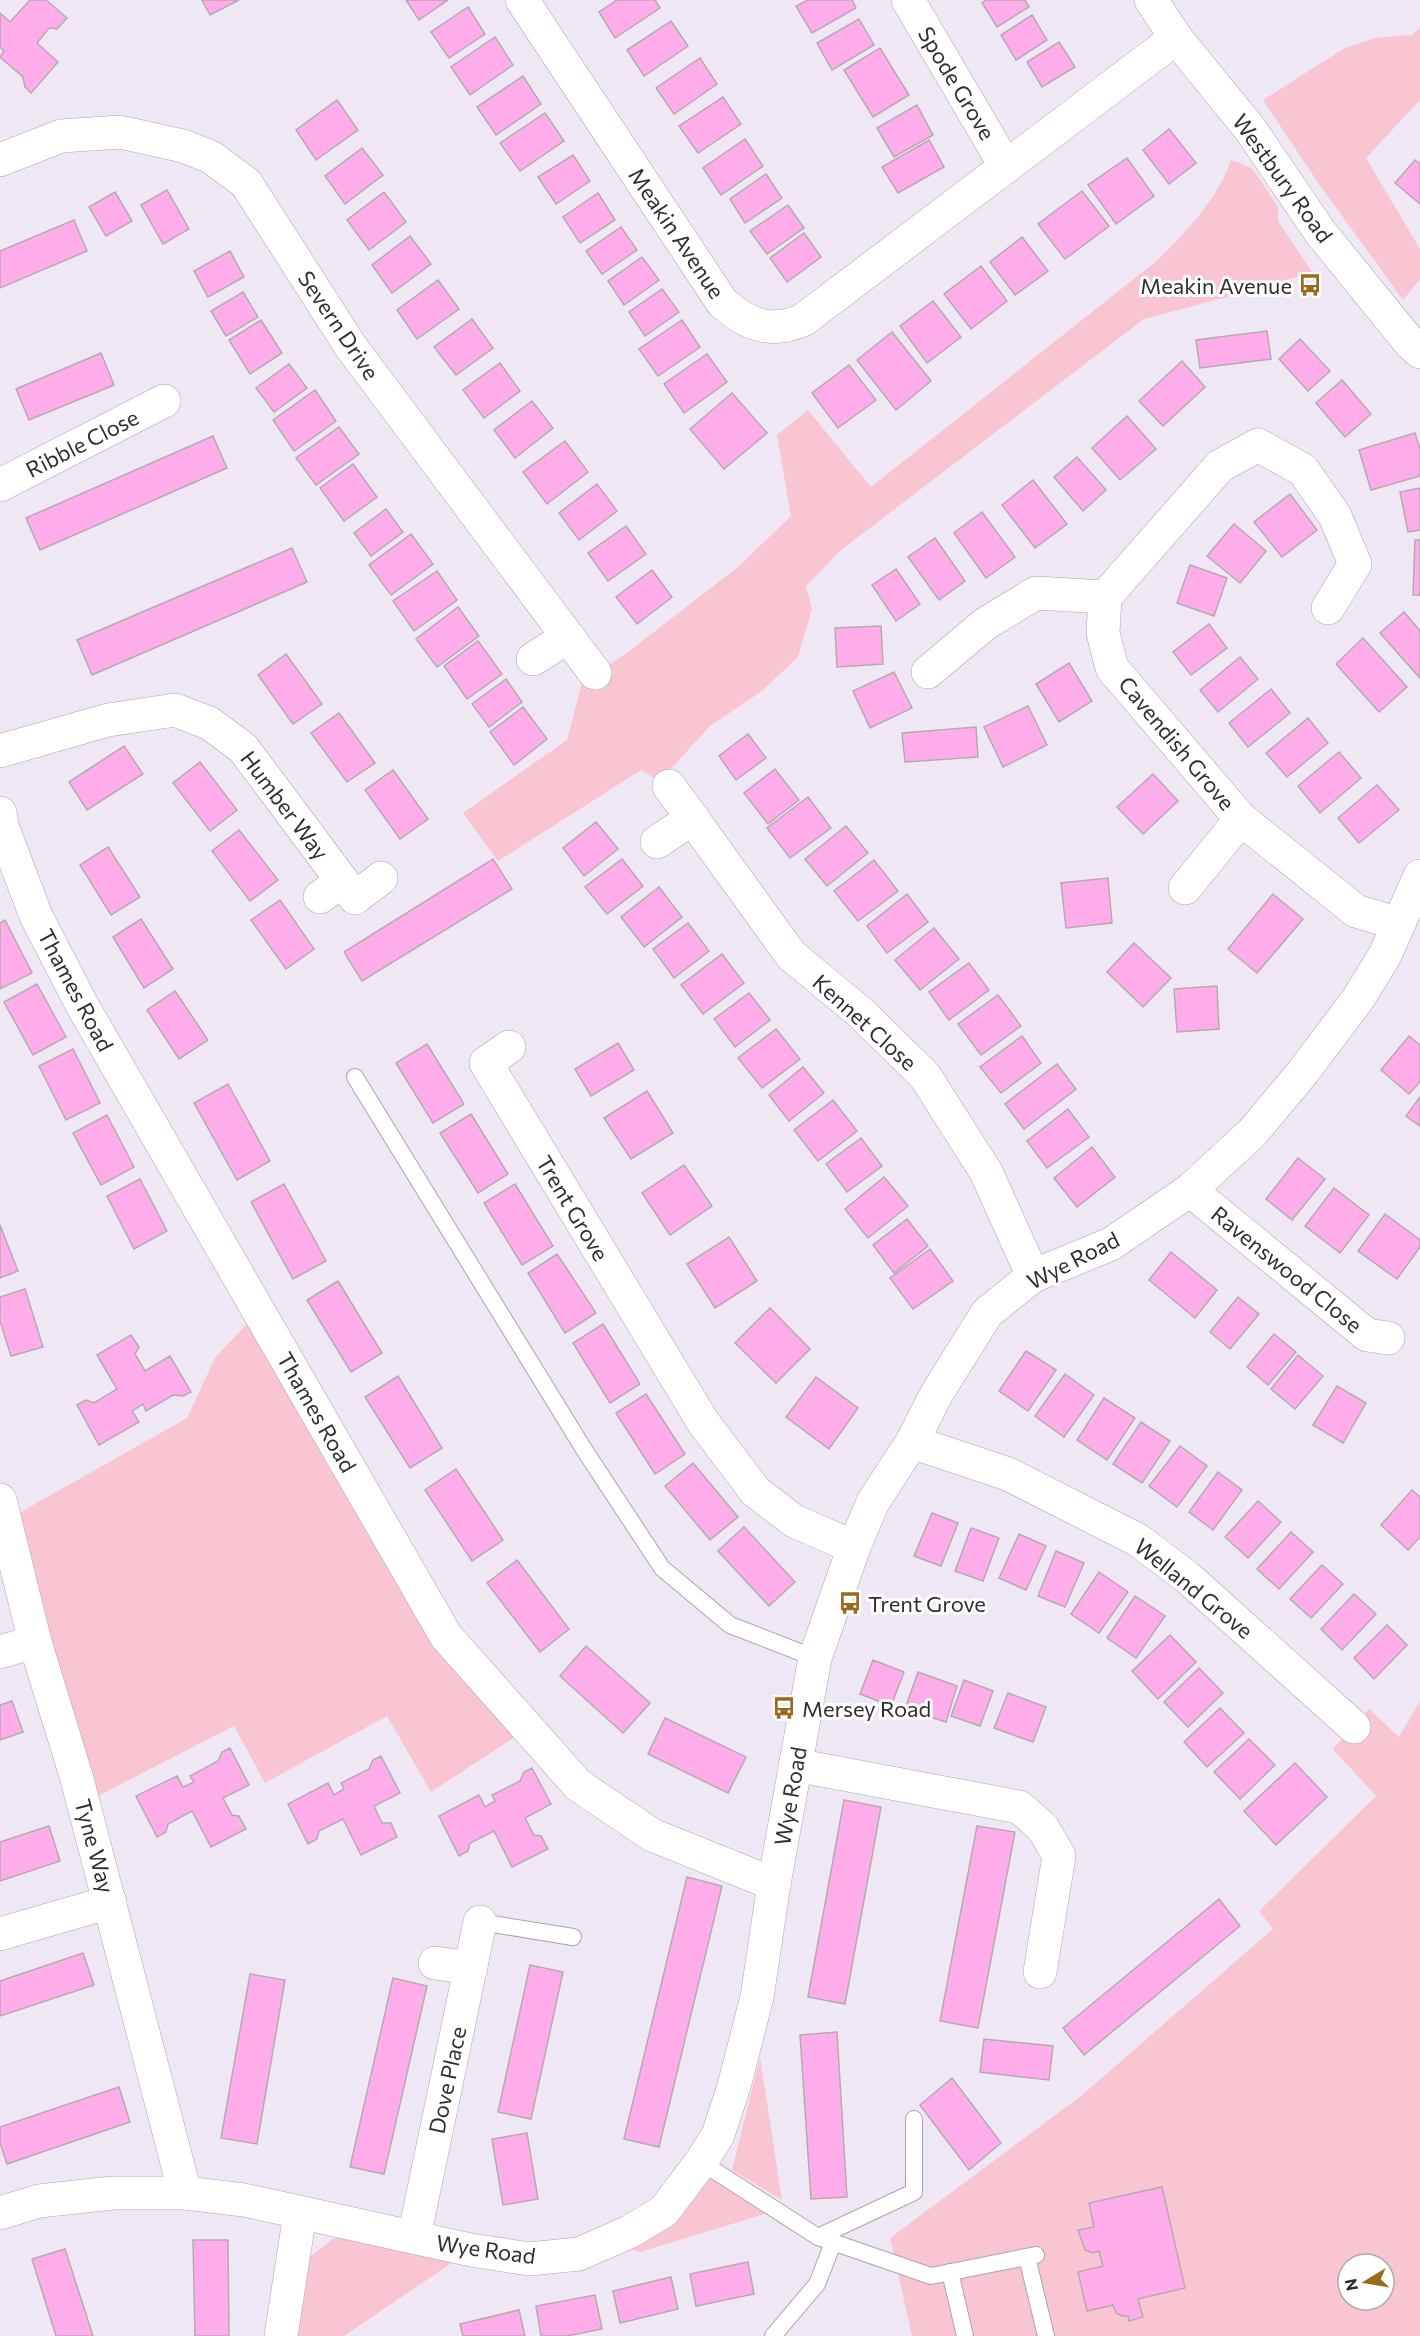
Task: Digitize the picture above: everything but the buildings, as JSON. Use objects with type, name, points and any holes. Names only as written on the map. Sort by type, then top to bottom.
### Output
[{"type":"street","name":"Meakin Avenue","points":[[522,0],[722,302],[736,315],[754,325],[789,326],[803,320],[1176,38]]},
{"type":"street","name":"Spode Grove","points":[[908,0],[1006,167]]},
{"type":"street","name":"Westbury Road","points":[[1151,0],[1176,38],[1250,129],[1320,232],[1420,352]]},
{"type":"street","name":"Severn Drive","points":[[0,160],[61,136],[120,132],[183,146],[211,157],[246,183],[351,347],[594,673]]},
{"type":"street","name":"Ribble Close","points":[[0,485],[164,401]]},
{"type":"street","points":[[928,672],[985,624],[1035,593],[1105,597],[1220,466],[1258,445],[1303,470],[1335,516],[1355,564],[1328,608]]},
{"type":"street","name":"Cavendish Grove","points":[[1105,597],[1103,633],[1112,668],[1241,819],[1356,911],[1400,924]]},
{"type":"street","points":[[533,659],[568,638]]},
{"type":"street","name":"Humber Way","points":[[0,751],[108,720],[175,710],[209,723],[243,748],[331,889],[355,898],[381,878]]},
{"type":"street","name":"Kennet Close","points":[[669,786],[791,956],[862,1014],[925,1076],[986,1172],[1034,1276]]},
{"type":"street","name":"Thames Road","points":[[0,813],[2,826],[36,916],[82,1005],[446,1636],[578,1785],[652,1835],[774,1884]]},
{"type":"street","points":[[657,842],[693,818]]},
{"type":"street","name":"Cavendish Grove","points":[[1185,888],[1241,819]]},
{"type":"street","name":"Wye Road","points":[[0,2213],[39,2201],[113,2193],[185,2193],[244,2200],[471,2250],[529,2259],[579,2254],[629,2232],[664,2211],[718,2135],[757,1997],[774,1884],[814,1658],[854,1547],[873,1502],[912,1442],[937,1393],[987,1313],[1034,1276],[1111,1244],[1190,1190],[1252,1133],[1303,1072],[1358,999],[1385,955],[1420,876]]},
{"type":"street","name":"Trent Grove","points":[[509,1047],[486,1063],[703,1422],[754,1491],[794,1521],[854,1547]]},
{"type":"street","name":"Ravenswood Close","points":[[1190,1190],[1367,1335],[1388,1338]]},
{"type":"street","name":"Welland Grove","points":[[912,1442],[1008,1474],[1138,1540],[1187,1577],[1354,1727]]},
{"type":"street","name":"Tyne Way","points":[[0,1500],[35,1641],[77,1779],[110,1902],[185,2193]]},
{"type":"street","points":[[0,1652],[35,1641]]},
{"type":"street","points":[[795,1765],[1018,1807],[1043,1828],[1059,1856],[1040,1972]]},
{"type":"street","points":[[0,1935],[110,1902]]},
{"type":"street","name":"Dove Place","points":[[414,2237],[480,1922]]},
{"type":"street","points":[[435,1963],[471,1968]]},
{"type":"street","points":[[281,2336],[300,2214]]},
{"type":"lane","points":[[355,1077],[578,1441],[662,1568],[730,1625],[814,1658]]},
{"type":"lane","points":[[480,1922],[573,1936]]},
{"type":"lane","points":[[825,2240],[914,2192],[914,2119]]},
{"type":"lane","points":[[701,2162],[825,2240],[931,2276],[1031,2256],[1046,2336]]},
{"type":"lane","points":[[773,2336],[817,2284],[825,2240]]},
{"type":"lane","points":[[950,2272],[965,2336]]},
{"type":"shaded area","points":[[1420,28],[1420,100],[1366,158],[1420,249],[1420,279],[1403,300],[1319,184],[1263,100],[1345,48],[1376,38],[1412,35]]},
{"type":"shaded area","points":[[1231,160],[1250,167],[1259,178],[1278,207],[1278,221],[1312,272],[1144,319],[841,550],[806,586],[812,609],[798,657],[762,691],[710,726],[660,781],[641,770],[498,861],[463,813],[567,740],[582,683],[628,652],[738,567],[791,516],[777,435],[808,410],[871,487],[1159,259],[1210,201]]},
{"type":"shaded area","points":[[259,1311],[446,1636],[527,1729],[431,1792],[387,1716],[265,1783],[234,1726],[84,1803],[5,1521],[187,1418],[215,1358]]},
{"type":"shaded area","points":[[1420,1701],[1420,2336],[912,2336],[890,2238],[1081,2096],[1273,1929],[1259,1911],[1376,1796],[1333,1749],[1369,1709],[1399,1737]]},
{"type":"shaded area","points":[[760,2057],[782,2200],[732,2170]]},
{"type":"shaded area","points":[[701,2162],[778,2210],[640,2252],[626,2248]]},
{"type":"shaded area","points":[[390,2232],[471,2250],[344,2336],[281,2336],[291,2271],[333,2239]]},
{"type":"place","name":"Meakin Avenue","points":[[1310,285]]},
{"type":"place","name":"Trent Grove","points":[[850,1603]]},
{"type":"place","name":"Mersey Road","points":[[784,1708]]}]
